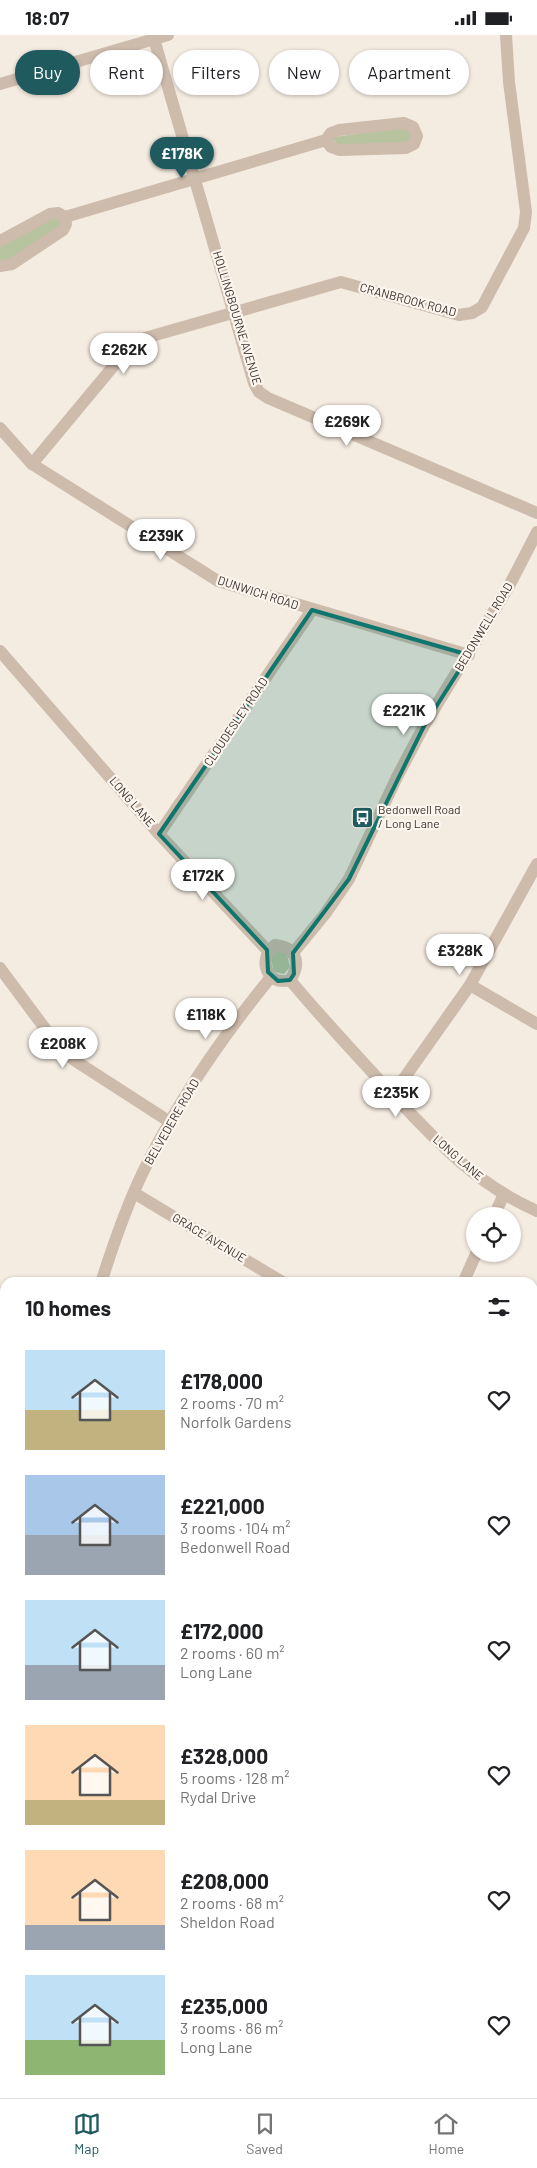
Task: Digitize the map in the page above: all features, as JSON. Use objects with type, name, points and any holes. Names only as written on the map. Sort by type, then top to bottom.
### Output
[{"type":"street","points":[[0,84],[133,40],[154,39],[168,35]]},
{"type":"street","name":"CRANBROOK ROAD","points":[[32,464],[132,345],[146,338],[234,311],[341,282],[459,315],[472,313],[482,307],[524,228],[526,212],[506,35]]},
{"type":"street","name":"HOLLINGBOURNE AVENUE","points":[[154,39],[254,383],[259,392],[268,398],[537,513]]},
{"type":"street","points":[[0,241],[50,214],[58,213],[65,217],[195,177],[326,140],[331,133],[339,130],[404,123],[413,127],[417,136],[414,144],[406,148],[339,150],[331,147],[326,140]]},
{"type":"street","points":[[0,266],[12,264],[63,230],[66,224],[65,217]]},
{"type":"street","name":"DUNWICH ROAD","points":[[0,428],[32,464],[218,581],[469,655]]},
{"type":"street","name":"BEDONWELL ROAD","points":[[294,953],[325,914],[349,879],[397,777],[425,724],[469,655],[508,588],[537,532]]},
{"type":"street","name":"CLOUDESLEY ROAD","points":[[159,834],[312,610]]},
{"type":"street","name":"LONG LANE","points":[[0,651],[159,834],[267,950]]},
{"type":"street","points":[[393,1094],[470,985],[537,864]]},
{"type":"street","points":[[275,945],[286,946],[294,953],[296,963],[294,974],[290,980],[278,981],[271,977],[265,957],[267,950],[275,945]]},
{"type":"street","points":[[0,968],[55,1042],[74,1060],[170,1122]]},
{"type":"street","name":"BELVEDERE ROAD","points":[[103,1277],[134,1193],[170,1122],[204,1066],[271,977]]},
{"type":"street","name":"LONG LANE","points":[[290,980],[315,1011],[445,1150],[470,1171],[504,1194],[537,1211]]},
{"type":"street","points":[[470,985],[537,1024]]},
{"type":"street","name":"GRACE AVENUE","points":[[134,1193],[274,1277]]},
{"type":"street","points":[[498,1207],[504,1194]]},
{"type":"street","points":[[466,1277],[472,1262]]},
{"type":"highlighted area","points":[[312,610],[469,655],[425,724],[349,879],[293,953],[294,974],[290,980],[278,981],[268,972],[267,950],[159,834]]},
{"type":"green space","points":[[407,127],[413,136],[408,143],[339,146],[333,140],[334,137]]},
{"type":"green space","points":[[53,217],[59,217],[62,226],[8,262],[0,261],[0,247]]},
{"type":"green space","points":[[277,950],[287,954],[290,967],[284,974],[275,972],[273,969],[271,957]]},
{"type":"place","name":"Bedonwell Road / Long Lane","points":[[362,817]]}]
